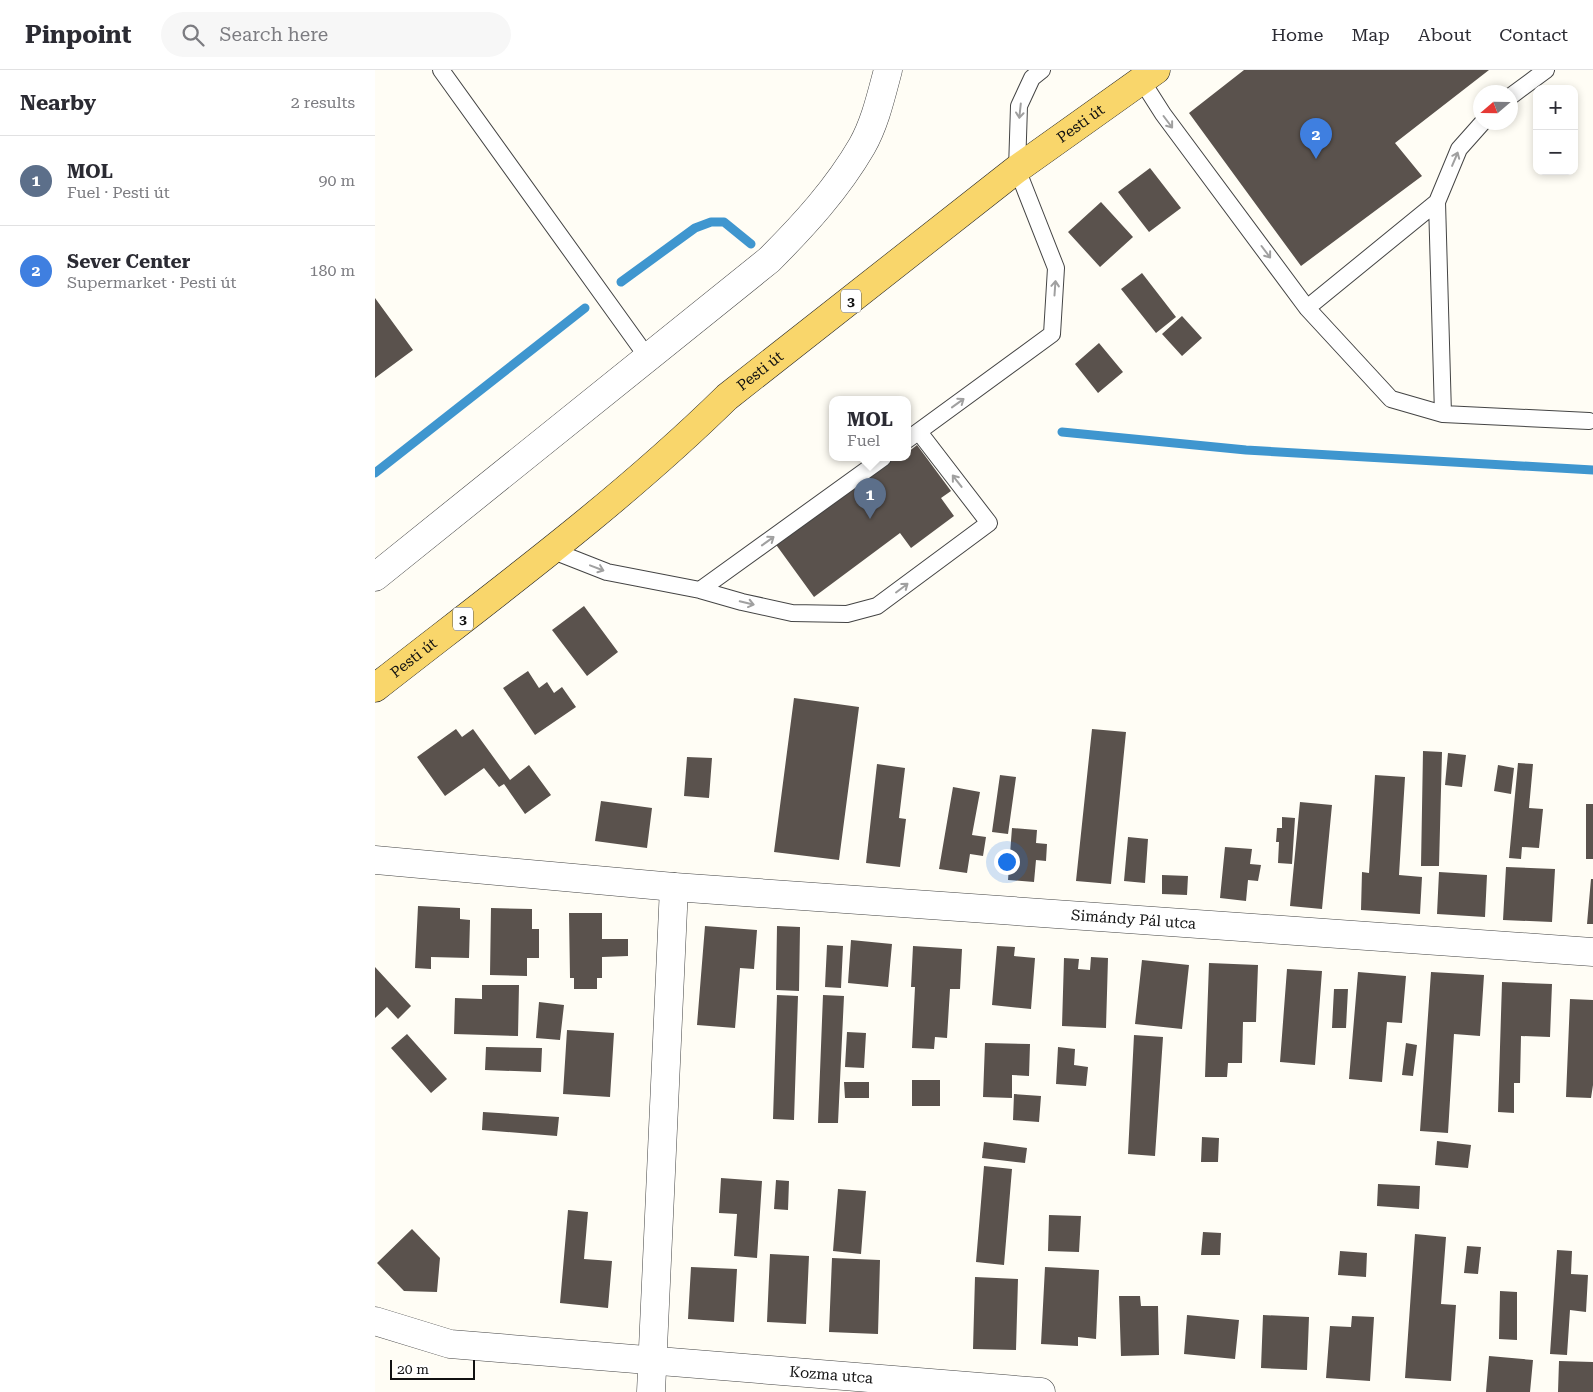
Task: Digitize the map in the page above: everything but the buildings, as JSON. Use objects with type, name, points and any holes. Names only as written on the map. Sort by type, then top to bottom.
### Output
[{"type":"main road","name":"Pesti út","points":[[375,688],[551,550],[688,436],[727,397],[1017,169],[1149,75]]},
{"type":"street","points":[[375,577],[769,260],[809,219],[843,175],[862,145],[879,107],[888,70]]},
{"type":"street","name":"Simándy Pál utca","points":[[375,860],[674,887],[1593,952]]},
{"type":"street","points":[[651,1392],[674,887]]},
{"type":"street","name":"Kozma utca","points":[[375,1321],[450,1344],[1041,1392]]},
{"type":"lane","points":[[441,70],[648,358]]},
{"type":"lane","points":[[551,550],[607,572],[700,590],[742,602],[792,612],[847,614],[877,606],[989,523],[913,436],[1052,334],[1056,268],[1017,169],[1019,106],[1032,78],[1042,70]]},
{"type":"lane","points":[[1518,91],[1546,70]]},
{"type":"lane","points":[[1149,75],[1163,114],[1307,308],[1391,399],[1443,414],[1589,421]]},
{"type":"lane","points":[[1443,414],[1437,202],[1459,149],[1476,130]]},
{"type":"lane","points":[[1307,308],[1437,202]]},
{"type":"lane","points":[[700,590],[879,461]]},
{"type":"waterway","points":[[621,282],[695,228],[711,222],[724,222],[751,244]]},
{"type":"waterway","points":[[375,473],[585,308]]},
{"type":"waterway","points":[[1062,432],[1246,450],[1593,470]]},
{"type":"place","name":"Sever Center","points":[[1316,159]]},
{"type":"place","name":"MOL","points":[[870,519]]}]
